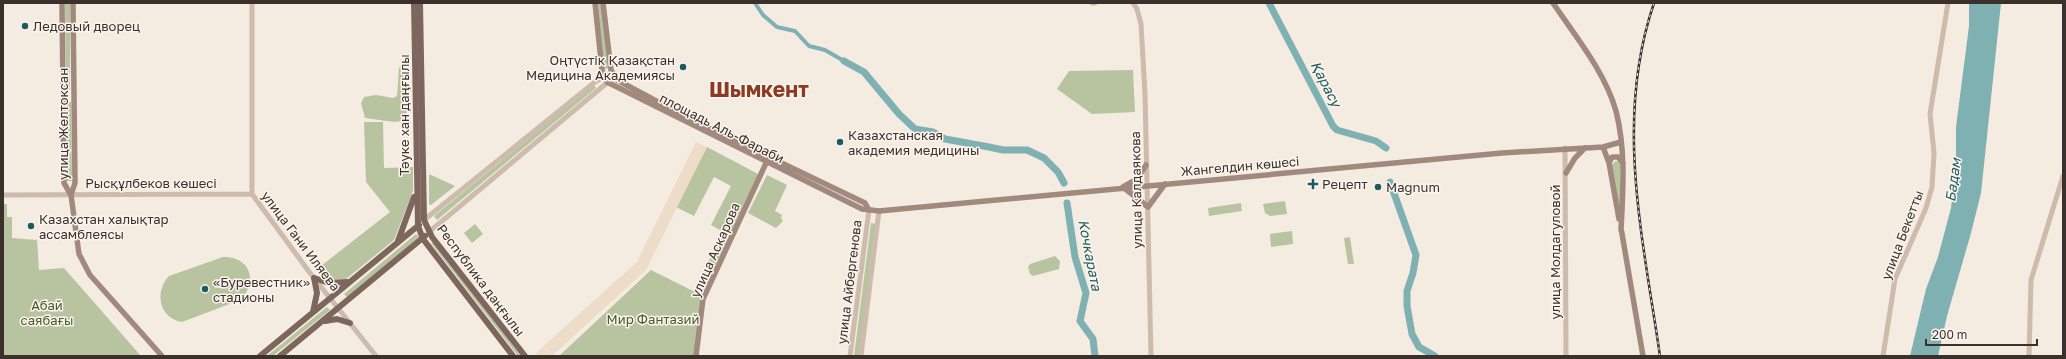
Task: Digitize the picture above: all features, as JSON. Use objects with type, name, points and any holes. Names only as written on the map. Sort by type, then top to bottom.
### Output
[{"type":"main road","name":"улица Желтоксан","points":[[62,3],[64,183],[71,195]]},
{"type":"main road","name":"улица Желтоксан","points":[[71,195],[75,183],[73,3]]},
{"type":"main road","name":"Тәуке хан даңғылы","points":[[414,3],[416,190],[418,226]]},
{"type":"main road","name":"Тәуке хан даңғылы","points":[[420,3],[424,217]]},
{"type":"main road","points":[[595,3],[604,76],[607,82]]},
{"type":"main road","points":[[604,3],[612,75]]},
{"type":"main road","points":[[1553,3],[1592,61],[1607,89],[1616,111],[1623,163],[1621,230]]},
{"type":"main road","name":"площадь Аль-Фараби","points":[[612,75],[768,160]]},
{"type":"main road","name":"площадь Аль-Фараби","points":[[607,82],[768,160],[865,203],[869,210]]},
{"type":"main road","points":[[63,96],[74,96]]},
{"type":"main road","name":"Жангелдин көшесі","points":[[879,210],[1123,187],[1148,186],[1348,166],[1565,148],[1603,148],[1621,142]]},
{"type":"main road","points":[[1566,173],[1574,158],[1585,148]]},
{"type":"main road","points":[[1603,148],[1609,163],[1643,356]]},
{"type":"main road","points":[[1609,163],[1612,157],[1618,157],[1623,163]]},
{"type":"main road","name":"улица Аскарова","points":[[696,356],[703,299],[768,160]]},
{"type":"main road","points":[[1146,165],[1137,179],[1123,187],[1148,207],[1165,184]]},
{"type":"main road","points":[[397,243],[416,190]]},
{"type":"main road","points":[[71,195],[79,254],[90,275],[162,356]]},
{"type":"main road","points":[[869,210],[879,210]]},
{"type":"main road","points":[[260,356],[418,226],[424,217]]},
{"type":"main road","name":"Республика даңғылы","points":[[424,217],[429,232],[525,356]]},
{"type":"main road","name":"Республика даңғылы","points":[[418,226],[422,239],[513,356]]},
{"type":"main road","points":[[280,356],[429,232]]},
{"type":"main road","points":[[314,278],[329,283],[349,282]]},
{"type":"main road","points":[[313,312],[317,292],[314,278]]},
{"type":"main road","points":[[321,322],[337,319],[350,323]]},
{"type":"main road","points":[[1637,323],[1639,356]]},
{"type":"street","name":"улица Гани Иляева","points":[[252,3],[252,194],[314,278],[376,356]]},
{"type":"street","name":"улица Калдаякова","points":[[1133,3],[1137,9],[1141,24],[1148,186],[1151,356]]},
{"type":"street","name":"улица Бекетты","points":[[1882,356],[1895,279],[1926,208],[1932,187],[1934,153],[1930,114],[1948,3]]},
{"type":"street","points":[[424,217],[604,76],[612,75]]},
{"type":"street","points":[[429,232],[607,82],[612,75]]},
{"type":"street","name":"улица Молдагуловой","points":[[1565,148],[1566,356]]},
{"type":"street","points":[[2029,356],[2031,280],[2063,176]]},
{"type":"street","name":"Рысқұлбеков көшесі","points":[[3,195],[252,194]]},
{"type":"street","name":"улица Айбергенова","points":[[850,356],[869,210]]},
{"type":"street","name":"улица Айбергенова","points":[[861,356],[879,210]]},
{"type":"green space","points":[[65,3],[70,3],[70,90],[66,90]]},
{"type":"green space","points":[[596,3],[603,3],[610,68],[604,69]]},
{"type":"green space","points":[[403,63],[404,94],[407,111],[405,119],[394,122],[365,118],[361,103],[364,97],[376,95],[393,98],[397,96],[399,68]]},
{"type":"green space","points":[[1133,70],[1135,112],[1092,114],[1057,89],[1069,71]]},
{"type":"green space","points":[[594,85],[596,88],[437,220],[434,216]]},
{"type":"green space","points":[[67,102],[71,102],[72,181],[67,181]]},
{"type":"green space","points":[[364,122],[383,122],[384,168],[413,167],[413,191],[394,240],[346,279],[331,280],[321,266],[390,212],[366,182]]},
{"type":"green space","name":"Мир Фантазий","points":[[707,147],[760,175],[701,295],[694,356],[559,356],[651,270],[693,291],[724,232],[711,225],[731,186],[714,177],[694,216],[676,207]]},
{"type":"green space","points":[[1616,161],[1620,162],[1621,216],[1611,165]]},
{"type":"green space","points":[[429,174],[455,186],[431,205],[429,204]]},
{"type":"green space","points":[[767,175],[787,185],[775,211],[782,215],[781,218],[783,221],[776,228],[748,213]]},
{"type":"green space","points":[[1285,201],[1287,214],[1270,216],[1265,213],[1263,204]]},
{"type":"green space","points":[[1241,203],[1242,211],[1209,216],[1208,208]]},
{"type":"green space","name":"Абай саябағы","points":[[3,204],[7,204],[7,217],[12,217],[12,238],[37,240],[39,270],[64,268],[141,356],[3,356]]},
{"type":"green space","points":[[871,223],[876,224],[859,356],[854,356]]},
{"type":"green space","points":[[475,224],[483,234],[472,243],[464,233]]},
{"type":"green space","points":[[1292,231],[1293,244],[1271,247],[1270,234]]},
{"type":"green space","points":[[416,234],[419,237],[347,297],[344,294]]},
{"type":"green space","points":[[1350,237],[1354,264],[1348,264],[1344,238]]},
{"type":"green space","points":[[433,242],[521,356],[518,356],[431,243]]},
{"type":"green space","points":[[1055,256],[1060,261],[1059,269],[1033,276],[1030,274],[1028,267],[1030,264]]},
{"type":"green space","name":"«Буревестник» стадионы","points":[[223,257],[240,261],[249,271],[249,286],[246,293],[240,300],[182,322],[174,320],[168,315],[161,304],[160,297],[164,282],[169,276]]},
{"type":"green space","points":[[327,307],[330,310],[273,356],[267,356]]},
{"type":"shaded area","points":[[696,142],[707,147],[646,270],[552,356],[539,356],[536,353],[637,262]]},
{"type":"water","points":[[1969,3],[2001,3],[1981,193],[1947,316],[1938,356],[1910,356],[1926,289],[1938,257],[1951,208],[1956,164],[1956,127],[1969,26]]},
{"type":"waterway","points":[[755,3],[763,15],[777,27],[795,31],[809,46],[825,50],[844,61]]},
{"type":"waterway","name":"Қарасу","points":[[1269,3],[1333,126],[1337,130],[1376,141],[1386,148]]},
{"type":"waterway","name":"Кочкарата","points":[[844,61],[864,72],[899,114],[915,129],[933,132],[945,139],[1003,150],[1027,150],[1044,158],[1058,172],[1064,183]]},
{"type":"waterway","name":"Қарасу","points":[[1390,182],[1416,255],[1413,273],[1407,291],[1407,306],[1412,334],[1419,347],[1435,356]]},
{"type":"waterway","name":"Кочкарата","points":[[1067,203],[1075,257],[1086,293],[1080,321],[1093,339],[1095,356]]},
{"type":"railway","points":[[1654,3],[1642,47],[1636,91],[1634,135],[1640,223],[1660,356]]},
{"type":"place","name":"Ледовый дворец","points":[[25,26]]},
{"type":"place","name":"Оңтүстік Қазақстан Медицина Академиясы","points":[[683,67]]},
{"type":"place","name":"Казахстанская академия медицины","points":[[840,142]]},
{"type":"place","name":"Рецепт","points":[[1313,184]]},
{"type":"place","name":"Magnum","points":[[1378,187]]},
{"type":"place","name":"Казахстан халықтар ассамблеясы","points":[[31,226]]},
{"type":"place","name":"«Буревестник» стадионы","points":[[205,289]]},
{"type":"district","name":"Шымкент","points":[[759,90]]},
{"type":"water label","name":"Бадам","points":[[1953,180]]}]
